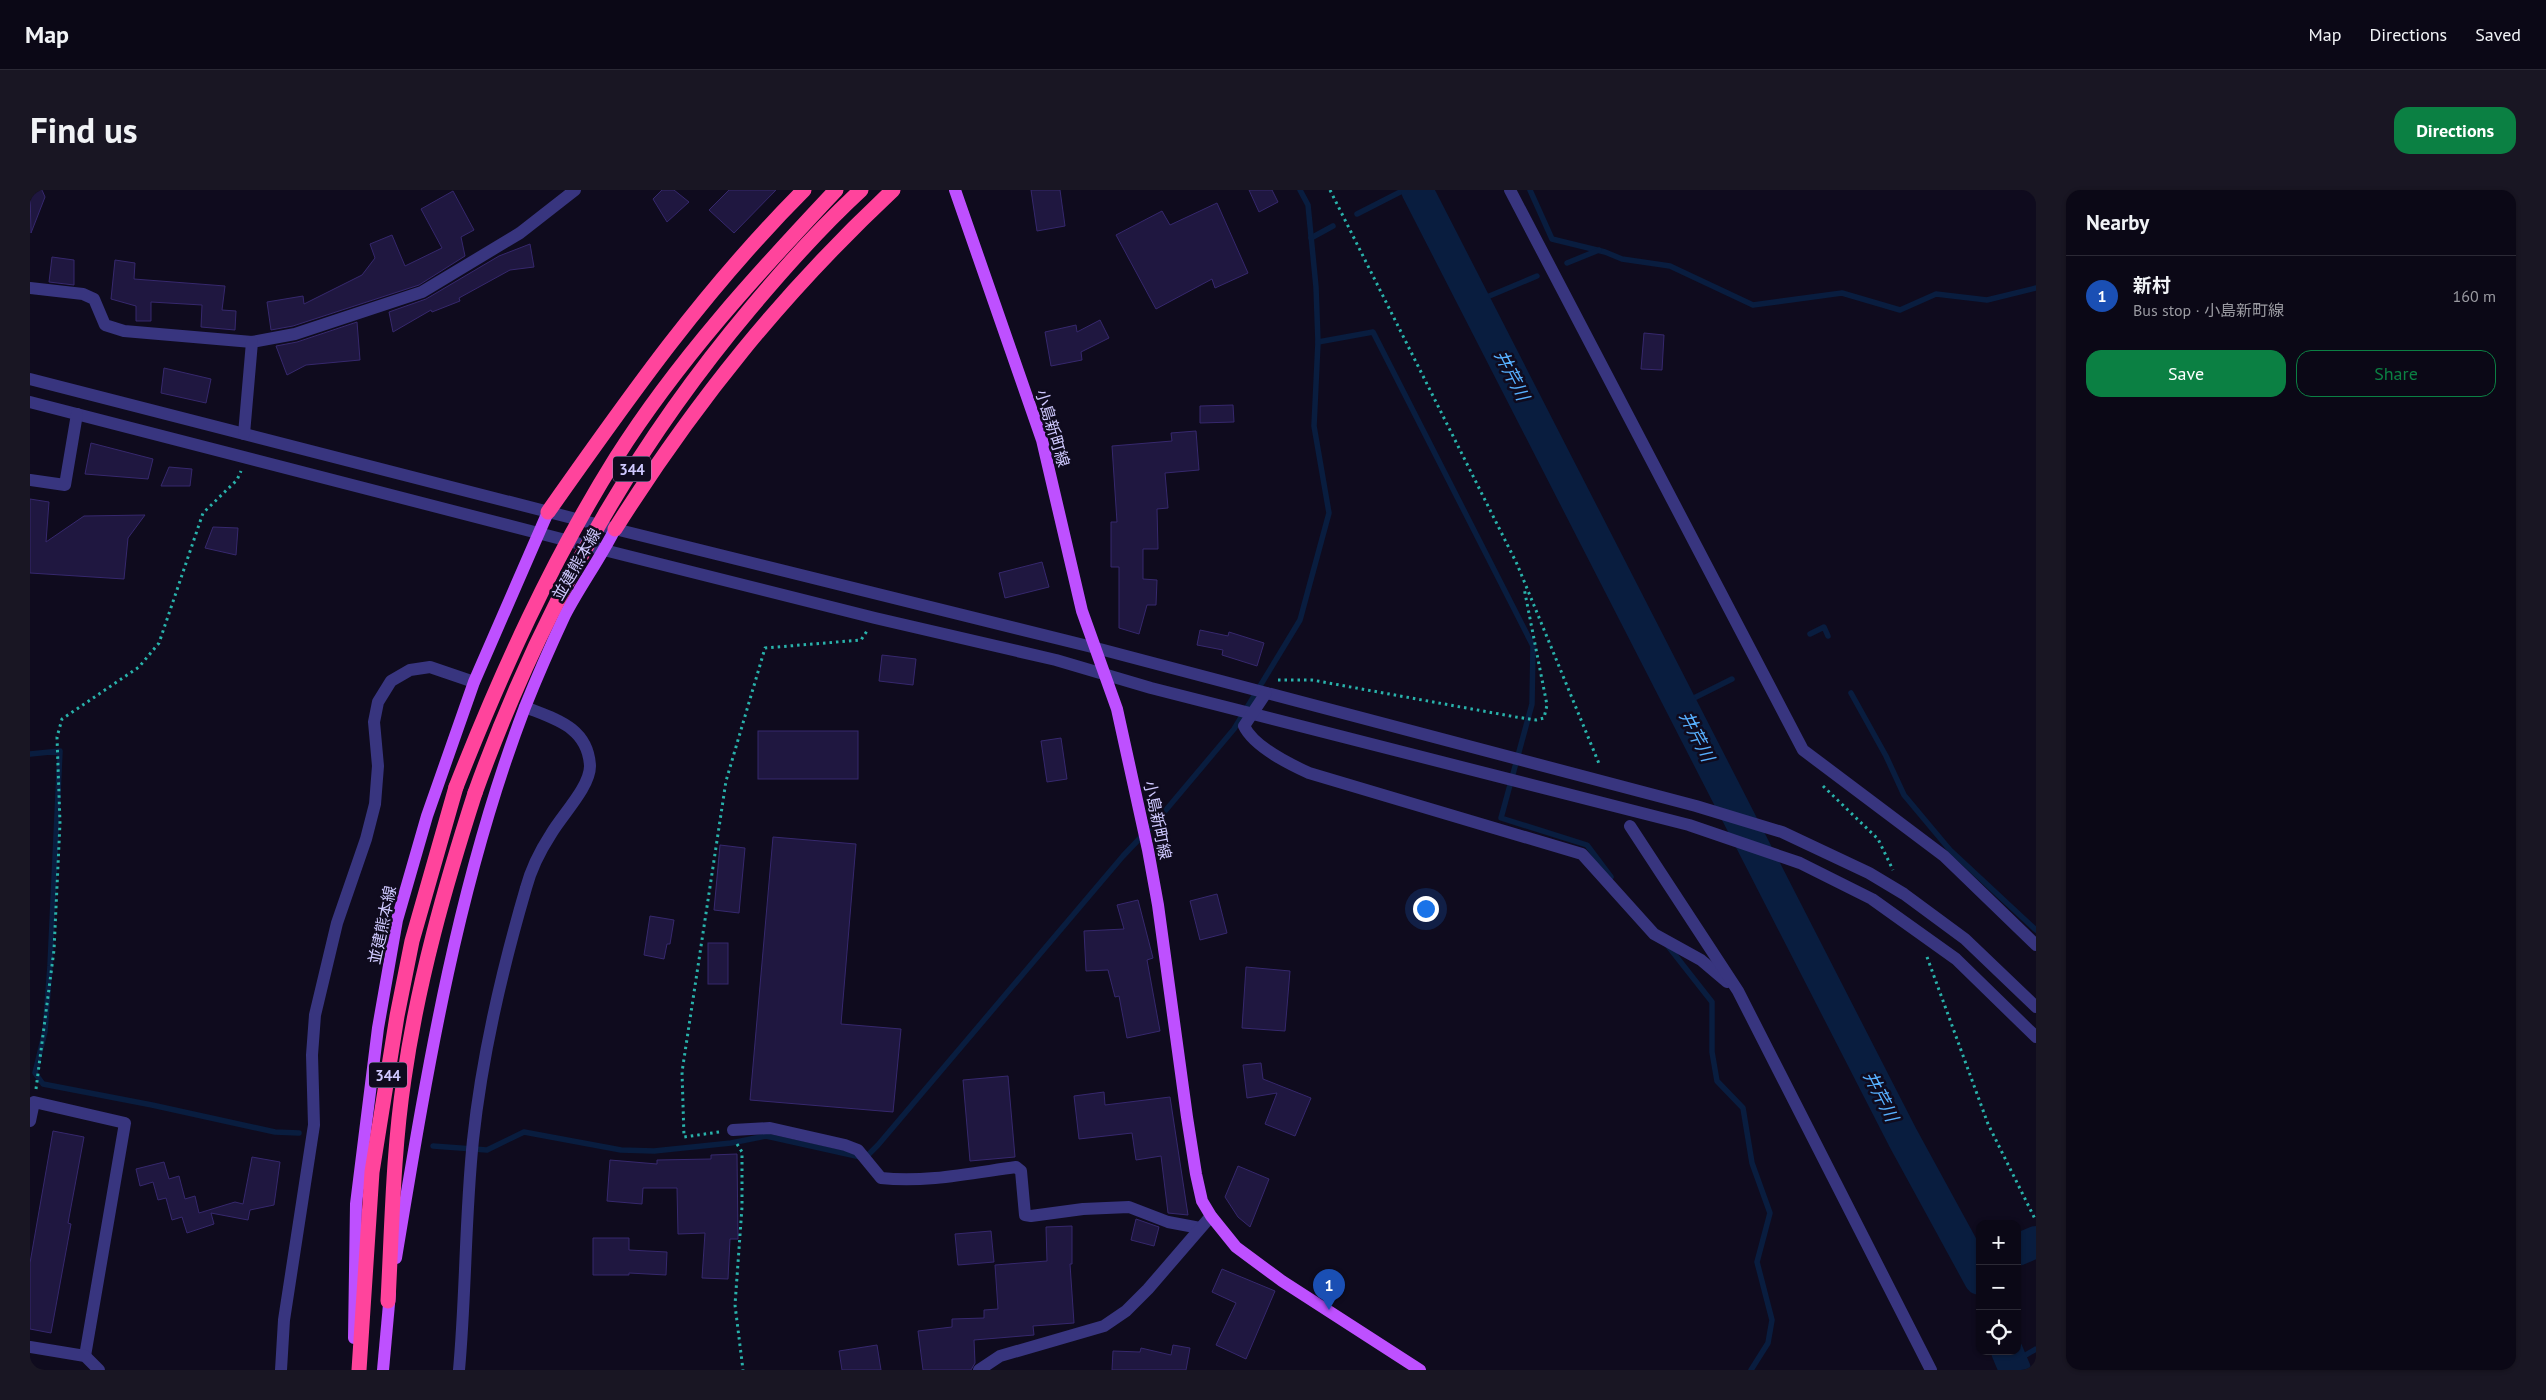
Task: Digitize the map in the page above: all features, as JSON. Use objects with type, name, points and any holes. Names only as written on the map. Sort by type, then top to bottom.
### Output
[{"type":"highway","points":[[548,512],[662,351],[718,282],[804,190]]},
{"type":"highway","name":"344","points":[[359,1370],[372,1172],[397,1016],[412,941],[456,787],[486,711],[536,600],[558,557],[617,457],[666,388],[730,304],[836,190]]},
{"type":"highway","name":"344","points":[[388,1301],[394,1184],[404,1080],[414,1019],[448,875],[502,717],[574,566],[669,412],[792,260],[861,190]]},
{"type":"highway","points":[[615,529],[698,405],[743,349],[845,235],[893,190]]},
{"type":"main road","name":"小島新町線","points":[[955,190],[1042,440],[1082,611],[1117,709],[1148,850],[1196,1174],[1202,1201],[1211,1216],[1236,1247],[1420,1370]]},
{"type":"main road","name":"並建熊本線","points":[[354,1370],[356,1204],[378,1028],[400,910],[427,816],[474,682],[548,512]]},
{"type":"main road","name":"並建熊本線","points":[[383,1370],[388,1301],[433,1039],[460,914],[490,809],[525,707],[566,614],[615,529]]},
{"type":"street","points":[[30,288],[83,294],[94,299],[105,325],[124,331],[252,342],[295,334],[422,292],[520,232],[575,190]]},
{"type":"street","points":[[1510,190],[1803,750],[1944,856],[2036,945]]},
{"type":"street","points":[[244,434],[252,342]]},
{"type":"street","points":[[30,379],[615,529],[1096,648],[1696,806],[1782,832],[1869,873],[1904,894],[1965,939],[2036,1007]]},
{"type":"street","points":[[30,402],[246,456],[604,550],[875,618],[1056,660],[1105,676],[1619,805],[1689,825],[1800,862],[1872,899],[1956,959],[2036,1036]]},
{"type":"street","points":[[30,480],[65,485],[76,414]]},
{"type":"street","points":[[470,515],[476,493]]},
{"type":"street","points":[[281,1370],[284,1320],[314,1125],[312,1055],[315,1015],[337,923],[366,839],[375,804],[378,766],[374,722],[378,702],[391,681],[410,670],[430,667],[474,682]]},
{"type":"street","points":[[1266,693],[1244,726],[1248,734],[1286,762],[1309,773],[1582,854],[1654,934],[1701,960],[1738,991]]},
{"type":"street","points":[[459,1370],[464,1309],[464,1244],[473,1138],[486,1050],[504,966],[531,872],[550,836],[585,786],[590,767],[586,747],[576,732],[562,721],[525,707]]},
{"type":"street","points":[[1630,826],[1738,991],[1931,1370]]},
{"type":"street","points":[[30,1121],[34,1102],[125,1123],[85,1356]]},
{"type":"street","points":[[733,1130],[770,1128],[845,1145],[858,1150],[881,1178],[896,1180],[944,1177],[1016,1168],[1021,1171],[1025,1215],[1031,1216],[1083,1209],[1129,1207],[1168,1222],[1200,1228]]},
{"type":"street","points":[[979,1370],[1000,1356],[1104,1326],[1126,1310],[1148,1289],[1211,1216]]},
{"type":"street","points":[[30,1346],[85,1356],[99,1370]]},
{"type":"path","points":[[1330,190],[1513,555],[1607,783]]},
{"type":"path","points":[[34,1102],[54,950],[60,823],[57,737],[62,720],[140,667],[159,643],[203,514],[238,480],[246,456]]},
{"type":"path","points":[[1266,693],[1271,682],[1281,678],[1312,680],[1516,717],[1536,720],[1544,718],[1547,704],[1523,580]]},
{"type":"path","points":[[743,1370],[735,1305],[741,1217],[742,1152],[733,1130],[684,1137],[682,1072],[726,781],[765,648],[861,640],[875,618]]},
{"type":"path","points":[[1819,782],[1878,839],[1904,894]]},
{"type":"path","points":[[1919,934],[1988,1124],[2036,1221]]},
{"type":"building","points":[[30,190],[42,190],[45,197],[31,233]]},
{"type":"building","points":[[662,190],[674,190],[689,202],[667,222],[653,199]]},
{"type":"building","points":[[729,190],[776,190],[734,233],[709,210]]},
{"type":"building","points":[[1031,190],[1060,190],[1065,226],[1037,231]]},
{"type":"building","points":[[1249,190],[1272,190],[1278,202],[1259,212]]},
{"type":"building","points":[[453,191],[474,230],[461,237],[465,256],[419,285],[293,326],[271,330],[267,302],[303,296],[304,304],[362,275],[375,258],[370,244],[392,235],[405,266],[442,248],[421,209]]},
{"type":"building","points":[[1217,203],[1248,273],[1215,288],[1212,279],[1156,309],[1116,235],[1162,211],[1170,225]]},
{"type":"building","points":[[530,244],[534,267],[510,270],[459,298],[460,301],[432,312],[431,310],[393,332],[389,312],[426,299],[499,256]]},
{"type":"building","points":[[52,257],[74,260],[74,285],[49,282]]},
{"type":"building","points":[[115,260],[135,263],[134,279],[225,286],[222,310],[236,311],[235,330],[201,327],[202,305],[151,302],[151,321],[136,321],[136,306],[111,299]]},
{"type":"building","points":[[1100,320],[1109,338],[1081,352],[1082,360],[1051,366],[1045,332],[1076,325],[1077,332]]},
{"type":"building","points":[[357,322],[360,360],[306,365],[287,375],[276,346],[297,342]]},
{"type":"building","points":[[1644,333],[1664,335],[1662,370],[1641,369]]},
{"type":"building","points":[[164,368],[211,379],[206,403],[161,393]]},
{"type":"building","points":[[1233,405],[1234,422],[1200,423],[1200,406]]},
{"type":"building","points":[[1196,431],[1199,470],[1165,473],[1168,508],[1157,509],[1158,549],[1143,549],[1143,579],[1157,580],[1156,605],[1147,605],[1139,634],[1119,628],[1119,567],[1111,567],[1111,522],[1117,522],[1112,446],[1172,441],[1171,433]]},
{"type":"building","points":[[91,443],[153,459],[148,479],[85,474]]},
{"type":"building","points":[[169,467],[192,469],[190,486],[161,486]]},
{"type":"building","points":[[30,499],[49,502],[46,542],[84,516],[145,515],[128,538],[124,579],[30,573]]},
{"type":"building","points":[[213,527],[238,528],[236,555],[205,548]]},
{"type":"building","points":[[1042,562],[1049,587],[1005,598],[999,573]]},
{"type":"building","points":[[1200,630],[1228,636],[1229,632],[1264,643],[1257,666],[1222,655],[1223,650],[1197,645]]},
{"type":"building","points":[[882,655],[916,659],[913,685],[879,681]]},
{"type":"building","points":[[758,731],[858,731],[858,779],[758,779]]},
{"type":"building","points":[[1061,738],[1067,779],[1047,782],[1041,741]]},
{"type":"building","points":[[773,837],[856,844],[841,1024],[901,1029],[893,1112],[750,1100]]},
{"type":"building","points":[[720,845],[745,848],[739,913],[714,910]]},
{"type":"building","points":[[1217,894],[1227,933],[1200,940],[1190,901]]},
{"type":"building","points":[[1138,900],[1153,958],[1147,960],[1160,1031],[1127,1038],[1119,996],[1115,997],[1108,970],[1086,971],[1084,931],[1124,929],[1117,905]]},
{"type":"building","points":[[650,916],[674,920],[670,944],[667,944],[664,959],[644,955]]},
{"type":"building","points":[[708,943],[728,943],[728,984],[708,984]]},
{"type":"building","points":[[1246,967],[1290,971],[1285,1031],[1242,1028]]},
{"type":"building","points":[[1261,1063],[1263,1079],[1311,1098],[1295,1136],[1265,1124],[1277,1093],[1247,1098],[1243,1065]]},
{"type":"building","points":[[1008,1076],[1015,1157],[970,1161],[963,1080]]},
{"type":"building","points":[[1104,1092],[1105,1105],[1170,1097],[1188,1215],[1168,1213],[1161,1156],[1136,1160],[1132,1133],[1079,1139],[1074,1096]]},
{"type":"building","points":[[53,1131],[84,1137],[68,1223],[71,1224],[51,1333],[30,1329],[30,1263]]},
{"type":"building","points":[[737,1154],[738,1239],[730,1239],[728,1279],[702,1278],[705,1233],[678,1234],[677,1188],[643,1188],[642,1204],[607,1201],[610,1160],[657,1164],[657,1160],[711,1159],[711,1155]]},
{"type":"building","points":[[252,1157],[280,1162],[274,1205],[250,1210],[248,1220],[211,1213],[214,1224],[187,1233],[182,1217],[172,1220],[166,1198],[158,1200],[153,1182],[140,1186],[136,1169],[164,1162],[169,1179],[179,1176],[185,1199],[195,1196],[199,1213],[235,1202],[243,1204]]},
{"type":"building","points":[[1238,1166],[1269,1179],[1250,1227],[1238,1217],[1225,1197]]},
{"type":"building","points":[[1136,1219],[1159,1227],[1154,1246],[1131,1240]]},
{"type":"building","points":[[1072,1226],[1072,1264],[1070,1264],[1074,1323],[1033,1326],[1034,1335],[974,1340],[975,1363],[971,1370],[923,1370],[918,1331],[952,1327],[952,1319],[984,1318],[984,1310],[998,1309],[995,1265],[1047,1261],[1046,1227]]},
{"type":"building","points":[[991,1231],[994,1262],[958,1265],[955,1234]]},
{"type":"building","points":[[593,1238],[629,1238],[629,1250],[667,1252],[666,1275],[629,1273],[629,1275],[593,1275]]},
{"type":"building","points":[[1222,1269],[1275,1291],[1246,1359],[1216,1345],[1236,1303],[1212,1292]]},
{"type":"building","points":[[877,1345],[881,1370],[842,1370],[839,1351]]},
{"type":"building","points":[[1173,1345],[1190,1348],[1186,1370],[1112,1370],[1113,1351],[1140,1352],[1141,1348],[1171,1355]]},
{"type":"waterway","points":[[433,1146],[487,1150],[524,1132],[621,1150],[654,1151],[731,1143],[766,1136],[865,1158],[878,1145],[1123,856],[1160,817],[1234,729],[1300,620],[1329,513],[1314,426],[1318,342],[1316,287],[1308,205],[1300,190]]},
{"type":"waterway","points":[[1357,214],[1404,190]]},
{"type":"waterway","name":"井芹川","points":[[1417,190],[1903,1138],[1976,1272]]},
{"type":"waterway","points":[[1530,190],[1552,239],[1605,252],[1622,259],[1670,266],[1753,305],[1842,293],[1900,310],[1936,294],[1987,300],[2036,288]]},
{"type":"waterway","points":[[1311,238],[1333,226]]},
{"type":"waterway","points":[[1567,263],[1599,250]]},
{"type":"waterway","points":[[1475,302],[1537,276]]},
{"type":"waterway","points":[[1318,342],[1373,332],[1533,646],[1532,704],[1501,818],[1587,845],[1611,877]]},
{"type":"waterway","points":[[1810,634],[1824,627],[1828,636]]},
{"type":"waterway","points":[[1682,704],[1732,679]]},
{"type":"waterway","points":[[1851,693],[1886,756],[1904,795],[1950,850],[2036,930]]},
{"type":"waterway","points":[[30,754],[60,751],[50,966],[45,1031],[35,1073],[43,1084],[152,1105],[275,1132],[299,1133]]},
{"type":"waterway","points":[[1668,946],[1712,1002],[1712,1052],[1717,1081],[1743,1108],[1752,1163],[1770,1213],[1757,1262],[1772,1320],[1768,1343],[1751,1370]]},
{"type":"waterway","points":[[2021,1248],[2036,1242]]},
{"type":"waterway","points":[[2012,1363],[2036,1349]]},
{"type":"waterway","name":"井芹川","points":[[2009,1355],[2015,1370]]},
{"type":"place","name":"新村","points":[[1329,1310]]}]
